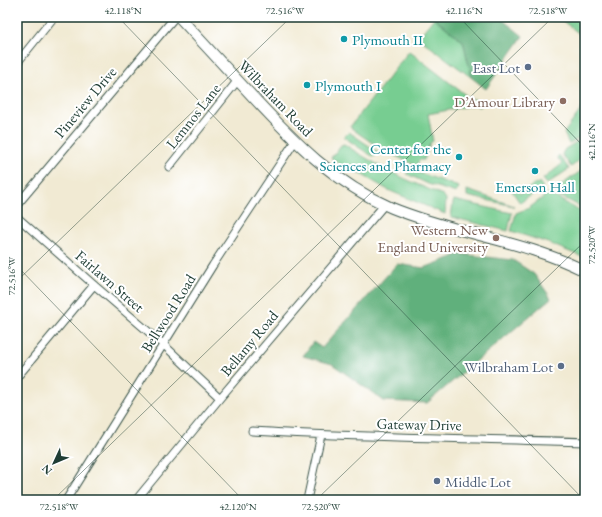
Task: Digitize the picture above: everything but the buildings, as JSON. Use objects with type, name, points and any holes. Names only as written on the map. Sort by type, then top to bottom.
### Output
[{"type":"main road","name":"Wilbraham Road","points":[[179,17],[295,141],[339,178],[368,196],[385,204],[444,226],[521,246],[558,258],[585,271]]},
{"type":"street","points":[[17,63],[54,17]]},
{"type":"street","name":"Pineview Drive","points":[[17,205],[175,17]]},
{"type":"street","name":"Lemnos Lane","points":[[169,167],[238,80]]},
{"type":"street","name":"Bellwood Road","points":[[66,500],[213,265],[295,141]]},
{"type":"street","name":"Bellamy Road","points":[[136,500],[220,398],[385,204]]},
{"type":"street","name":"Fairlawn Street","points":[[17,217],[94,286],[164,345],[220,398]]},
{"type":"street","points":[[17,377],[94,286]]},
{"type":"street","name":"Gateway Drive","points":[[252,431],[321,435],[585,442]]},
{"type":"street","points":[[307,500],[321,435]]},
{"type":"green space","points":[[499,17],[523,36],[486,89],[472,78],[463,41],[434,18]]},
{"type":"green space","points":[[585,17],[585,40],[560,19]]},
{"type":"green space","points":[[434,18],[463,41],[472,78],[420,39],[420,35]]},
{"type":"green space","points":[[409,51],[472,100],[474,99],[482,105],[480,107],[475,105],[428,114],[433,141],[430,143],[424,160],[419,160],[417,166],[382,149],[350,127]]},
{"type":"green space","points":[[585,104],[585,135],[569,144],[564,133]]},
{"type":"green space","points":[[349,132],[378,152],[374,157],[344,137]]},
{"type":"green space","points":[[585,137],[585,147],[582,157],[571,167],[562,154],[565,149]]},
{"type":"green space","points":[[344,144],[392,172],[443,195],[446,199],[445,214],[388,190],[347,166],[344,167],[331,158],[341,145]]},
{"type":"green space","points":[[559,155],[569,169],[547,184],[543,179],[562,164],[557,157]]},
{"type":"green space","points":[[585,168],[585,209],[553,191]]},
{"type":"green space","points":[[409,169],[459,187],[456,193],[428,184],[407,174]]},
{"type":"green space","points":[[539,182],[543,187],[520,203],[510,188],[513,185],[520,194]]},
{"type":"green space","points":[[467,190],[514,206],[467,196]]},
{"type":"green space","points":[[549,193],[585,214],[585,258],[548,243],[511,231],[516,213],[529,208]]},
{"type":"green space","points":[[454,200],[512,213],[508,231],[451,217]]},
{"type":"green space","points":[[460,254],[513,260],[534,274],[551,298],[427,403],[384,401],[332,364],[303,356],[313,342],[322,348],[397,264],[424,268]]},
{"type":"place","name":"Plymouth II","points":[[344,39]]},
{"type":"place","name":"East Lot","points":[[528,67]]},
{"type":"place","name":"Plymouth I","points":[[307,85]]},
{"type":"place","name":"D’Amour Library","points":[[563,101]]},
{"type":"place","name":"Center for the Sciences and Pharmacy","points":[[459,157]]},
{"type":"place","name":"Emerson Hall","points":[[535,171]]},
{"type":"place","name":"Western New England University","points":[[496,238]]},
{"type":"place","name":"Wilbraham Lot","points":[[561,366]]},
{"type":"place","name":"Middle Lot","points":[[437,481]]}]
